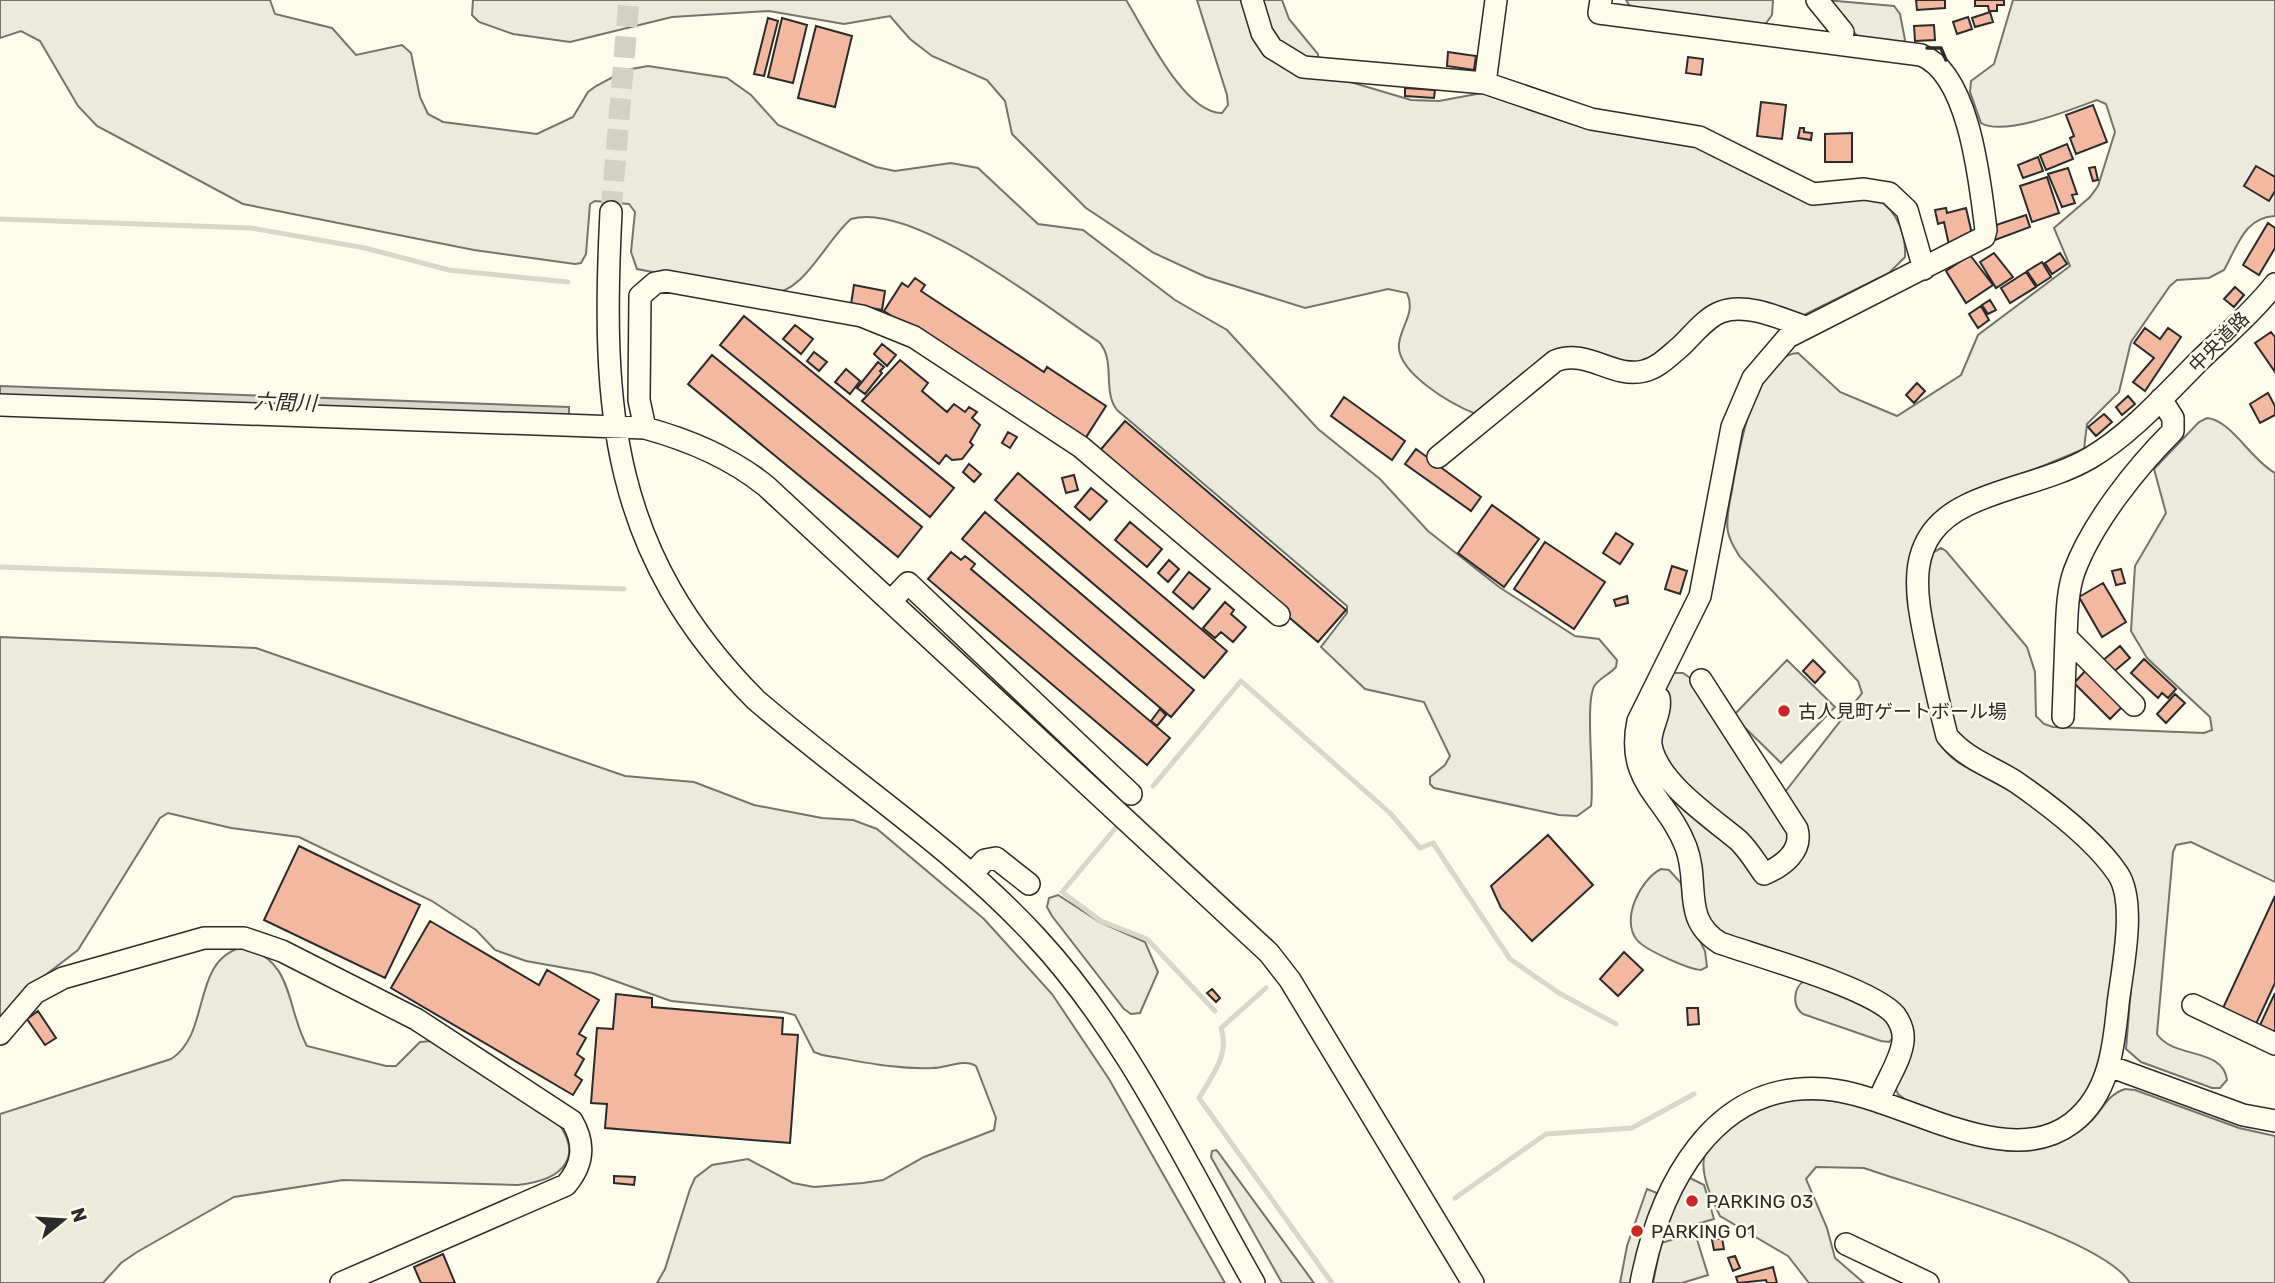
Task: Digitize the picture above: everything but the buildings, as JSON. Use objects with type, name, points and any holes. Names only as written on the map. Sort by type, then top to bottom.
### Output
[{"type":"street","points":[[1252,0],[1262,33],[1272,48],[1303,67],[1485,83],[1591,119],[1699,137],[1813,194],[1864,189],[1889,193],[1907,211],[1924,269]]},
{"type":"street","points":[[1485,83],[1496,0]]},
{"type":"street","points":[[1601,0],[1599,13],[1921,55],[1931,59],[1947,76],[1967,125],[1976,161],[1986,230],[1978,242],[1805,327],[1788,337],[1769,356],[1741,402],[1732,427],[1700,596],[1638,721],[1635,756],[1648,789],[1685,844],[1693,880],[1695,912],[1700,925],[1720,943],[1838,984],[1885,1007],[1902,1027],[1903,1040],[1879,1101]]},
{"type":"street","points":[[1817,0],[1843,32],[1841,44]]},
{"type":"street","points":[[611,212],[608,319],[613,426],[626,488],[643,536],[672,594],[702,640],[727,671],[766,709],[972,874],[1038,939],[1102,1021],[1254,1283]]},
{"type":"street","points":[[645,428],[639,400],[640,296],[655,283],[666,281],[880,321],[914,337],[1081,447],[1279,615]]},
{"type":"street","name":"中央道路","points":[[1641,1283],[1656,1220],[1669,1190],[1693,1154],[1727,1116],[1752,1102],[1800,1090],[1825,1089],[1879,1101],[1987,1136],[2013,1141],[2039,1139],[2063,1130],[2084,1114],[2100,1093],[2109,1066],[2126,926],[2127,902],[2120,878],[2107,858],[2048,807],[2016,782],[1961,752],[1947,736],[1915,583],[1924,545],[1950,514],[2090,458],[2161,399],[2275,284]]},
{"type":"street","points":[[1438,457],[1555,361],[1566,357],[1578,356],[1619,371],[1644,371],[1666,359],[1713,316],[1732,310],[1768,314],[1805,327]]},
{"type":"street","points":[[2063,717],[2069,591],[2082,555],[2137,469],[2173,431],[2173,418],[2161,399]]},
{"type":"street","points":[[0,405],[645,428],[700,446],[750,473],[897,595],[1269,953],[1290,980],[1474,1283]]},
{"type":"street","points":[[897,595],[908,583],[1130,794]]},
{"type":"street","points":[[2066,637],[2134,705]]},
{"type":"street","points":[[1652,693],[1660,699],[1651,735],[1655,757],[1694,806],[1740,842],[1765,874],[1776,869],[1796,850],[1799,843],[1797,829],[1701,680]]},
{"type":"street","points":[[972,874],[985,860],[996,858],[1029,884]]},
{"type":"street","points":[[0,1034],[35,993],[62,978],[204,938],[244,938],[282,951],[416,1018],[572,1121],[582,1147],[581,1162],[566,1185],[341,1283]]},
{"type":"street","points":[[2193,1005],[2275,1044]]},
{"type":"street","points":[[2109,1066],[2243,1115],[2275,1121]]},
{"type":"street","points":[[1846,1244],[1928,1283]]},
{"type":"shaded area","points":[[0,0],[270,0],[275,14],[332,28],[356,55],[402,45],[411,53],[420,97],[428,114],[443,122],[537,134],[573,117],[588,92],[626,70],[648,66],[727,78],[751,95],[778,125],[876,167],[895,171],[951,163],[978,168],[1038,224],[1083,230],[1175,300],[1227,330],[1318,429],[1380,479],[1428,531],[1499,587],[1575,636],[1599,639],[1617,660],[1616,667],[1595,685],[1592,693],[1591,806],[1577,816],[1559,815],[1434,788],[1430,784],[1430,777],[1445,765],[1450,756],[1424,702],[1365,689],[1321,647],[1347,613],[1347,606],[1117,410],[1110,394],[1107,358],[1099,342],[1014,283],[943,241],[908,226],[877,218],[851,219],[804,276],[782,291],[769,294],[637,269],[631,252],[635,212],[629,204],[595,201],[590,204],[586,254],[581,263],[575,264],[474,250],[243,204],[97,126],[78,106],[40,41],[21,31],[0,38]]},
{"type":"shaded area","points":[[473,0],[1126,0],[1180,86],[1208,110],[1222,113],[1228,105],[1227,95],[1197,0],[1243,0],[1266,54],[1282,67],[1301,75],[1347,81],[1411,100],[1439,101],[1482,93],[1697,145],[1797,197],[1877,199],[1890,210],[1899,224],[1905,257],[1889,273],[1797,317],[1731,304],[1643,366],[1579,351],[1476,414],[1441,396],[1416,377],[1407,366],[1399,344],[1410,307],[1407,293],[1388,289],[1305,308],[1206,277],[1154,253],[1086,208],[1012,134],[1005,101],[987,80],[932,56],[910,39],[890,16],[844,24],[769,11],[672,17],[570,42],[513,34],[479,22],[472,15]]},
{"type":"shaded area","points":[[1260,0],[1282,0],[1289,19],[1318,54],[1318,60],[1296,54],[1280,41],[1268,22]]},
{"type":"shaded area","points":[[1626,0],[1773,0],[1772,15],[1764,26],[1642,11],[1629,5]]},
{"type":"shaded area","points":[[1825,0],[1894,6],[1900,14],[1905,40],[1902,44],[1860,39]]},
{"type":"shaded area","points":[[2013,0],[2275,0],[2275,216],[2256,221],[2249,227],[2224,270],[2209,278],[2177,280],[2170,286],[2131,342],[2119,392],[2087,424],[2084,449],[1945,506],[1918,539],[1909,563],[1908,605],[1938,740],[1960,764],[2011,791],[2066,834],[2095,860],[2112,883],[2116,895],[2117,935],[2104,1037],[2090,1085],[2078,1105],[2061,1120],[2040,1129],[2012,1131],[1972,1123],[1906,1100],[1898,1094],[1894,1085],[1908,1025],[1713,931],[1654,785],[1666,687],[1672,673],[1683,673],[1697,683],[1785,792],[1862,693],[1858,681],[1740,557],[1729,536],[1729,508],[1745,428],[1751,407],[1770,370],[1783,358],[1798,353],[1840,392],[1897,416],[1961,375],[1978,335],[2070,266],[2054,228],[2090,197],[2098,186],[2115,132],[2106,104],[2097,100],[2021,124],[2005,127],[1981,123],[1970,92],[1971,81],[1994,64]]},
{"type":"shaded area","points":[[2207,418],[2216,420],[2233,433],[2275,473],[2275,882],[2191,842],[2176,845],[2173,852],[2157,1034],[2164,1042],[2174,1047],[2217,1062],[2224,1070],[2227,1080],[2220,1088],[2212,1088],[2141,1062],[2126,1049],[2136,927],[2129,874],[2114,851],[2054,800],[1967,745],[1956,731],[1925,583],[1931,554],[1941,548],[2027,647],[2035,672],[2036,716],[2044,724],[2053,727],[2204,733],[2212,730],[2210,717],[2147,658],[2131,631],[2135,566],[2166,513],[2154,469],[2199,422]]},
{"type":"shaded area","points":[[0,637],[256,648],[625,776],[694,782],[754,805],[822,818],[853,820],[877,829],[984,919],[1052,994],[1109,1079],[1225,1283],[657,1283],[665,1269],[695,1178],[712,1165],[748,1159],[793,1183],[814,1187],[883,1180],[924,1157],[994,1130],[996,1118],[976,1066],[966,1063],[938,1068],[905,1068],[822,1055],[814,1052],[795,1015],[671,1001],[593,973],[526,961],[495,950],[476,930],[432,901],[299,837],[231,828],[168,813],[160,818],[78,950],[30,987],[0,1021]]},
{"type":"shaded area","name":"古人見町ゲートボール場","points":[[1787,660],[1835,707],[1781,763],[1733,716]]},
{"type":"shaded area","points":[[1661,869],[1669,870],[1681,883],[1694,929],[1705,951],[1707,967],[1701,970],[1677,963],[1649,949],[1637,940],[1632,931],[1635,900],[1646,881]]},
{"type":"shaded area","points":[[1058,895],[1100,922],[1145,942],[1158,972],[1140,1013],[1131,1014],[1124,1009],[1052,916],[1047,907],[1049,898]]},
{"type":"shaded area","points":[[243,947],[260,953],[272,962],[280,974],[307,1046],[386,1066],[396,1066],[420,1042],[431,1041],[553,1116],[568,1143],[569,1155],[565,1164],[547,1178],[518,1185],[343,1180],[234,1197],[137,1252],[121,1263],[103,1283],[0,1283],[0,1114],[171,1059],[184,1047],[192,1032],[215,966],[226,954]]},
{"type":"shaded area","points":[[1804,981],[1835,990],[1890,1020],[1894,1037],[1889,1042],[1881,1041],[1803,1014],[1797,1007],[1795,998],[1800,984]]},
{"type":"shaded area","points":[[2125,1089],[2135,1090],[2239,1128],[2275,1136],[2275,1283],[2130,1283],[2114,1266],[2085,1249],[2008,1216],[1864,1168],[1816,1167],[1806,1179],[1827,1228],[1835,1258],[1864,1283],[1809,1283],[1788,1256],[1720,1216],[1705,1178],[1705,1155],[1712,1146],[1751,1113],[1779,1102],[1808,1099],[1839,1102],[1900,1118],[1992,1148],[2024,1151],[2065,1140],[2091,1121],[2109,1099]]},
{"type":"shaded area","points":[[1216,1150],[1314,1283],[1282,1283],[1211,1157],[1212,1151]]},
{"type":"shaded area","name":"PARKING 03","points":[[1688,1177],[1704,1185],[1714,1219],[1662,1234]]},
{"type":"shaded area","name":"PARKING 01","points":[[1647,1189],[1657,1193],[1638,1249],[1631,1283],[1620,1283],[1627,1246]]},
{"type":"shaded area","points":[[1695,1233],[1708,1275],[1682,1283],[1653,1283],[1661,1243]]},
{"type":"water","name":"六間川","points":[[0,386],[569,407],[569,418],[0,397]]},
{"type":"waterway","points":[[0,219],[251,228],[365,248],[449,270],[568,282]]},
{"type":"waterway","points":[[680,428],[714,442],[761,469]]},
{"type":"waterway","points":[[0,567],[624,589]]},
{"type":"waterway","points":[[985,675],[1272,942]]},
{"type":"waterway","points":[[1153,786],[1241,681],[1390,813],[1420,848],[1433,843],[1510,959],[1559,993],[1616,1024]]},
{"type":"waterway","points":[[1119,824],[1062,892],[1101,921],[1147,939],[1215,1011]]},
{"type":"waterway","points":[[1266,988],[1221,1028],[1221,1056],[1199,1098],[1332,1283]]},
{"type":"waterway","points":[[1455,1198],[1546,1134],[1632,1128],[1694,1094]]},
{"type":"tunnel","points":[[611,212],[629,0]]},
{"type":"wall","points":[[1927,48],[1941,48],[1946,60]]},
{"type":"place","name":"古人見町ゲートボール場","points":[[1784,711]]},
{"type":"place","name":"PARKING 03","points":[[1692,1201]]},
{"type":"place","name":"PARKING 01","points":[[1637,1231]]}]
